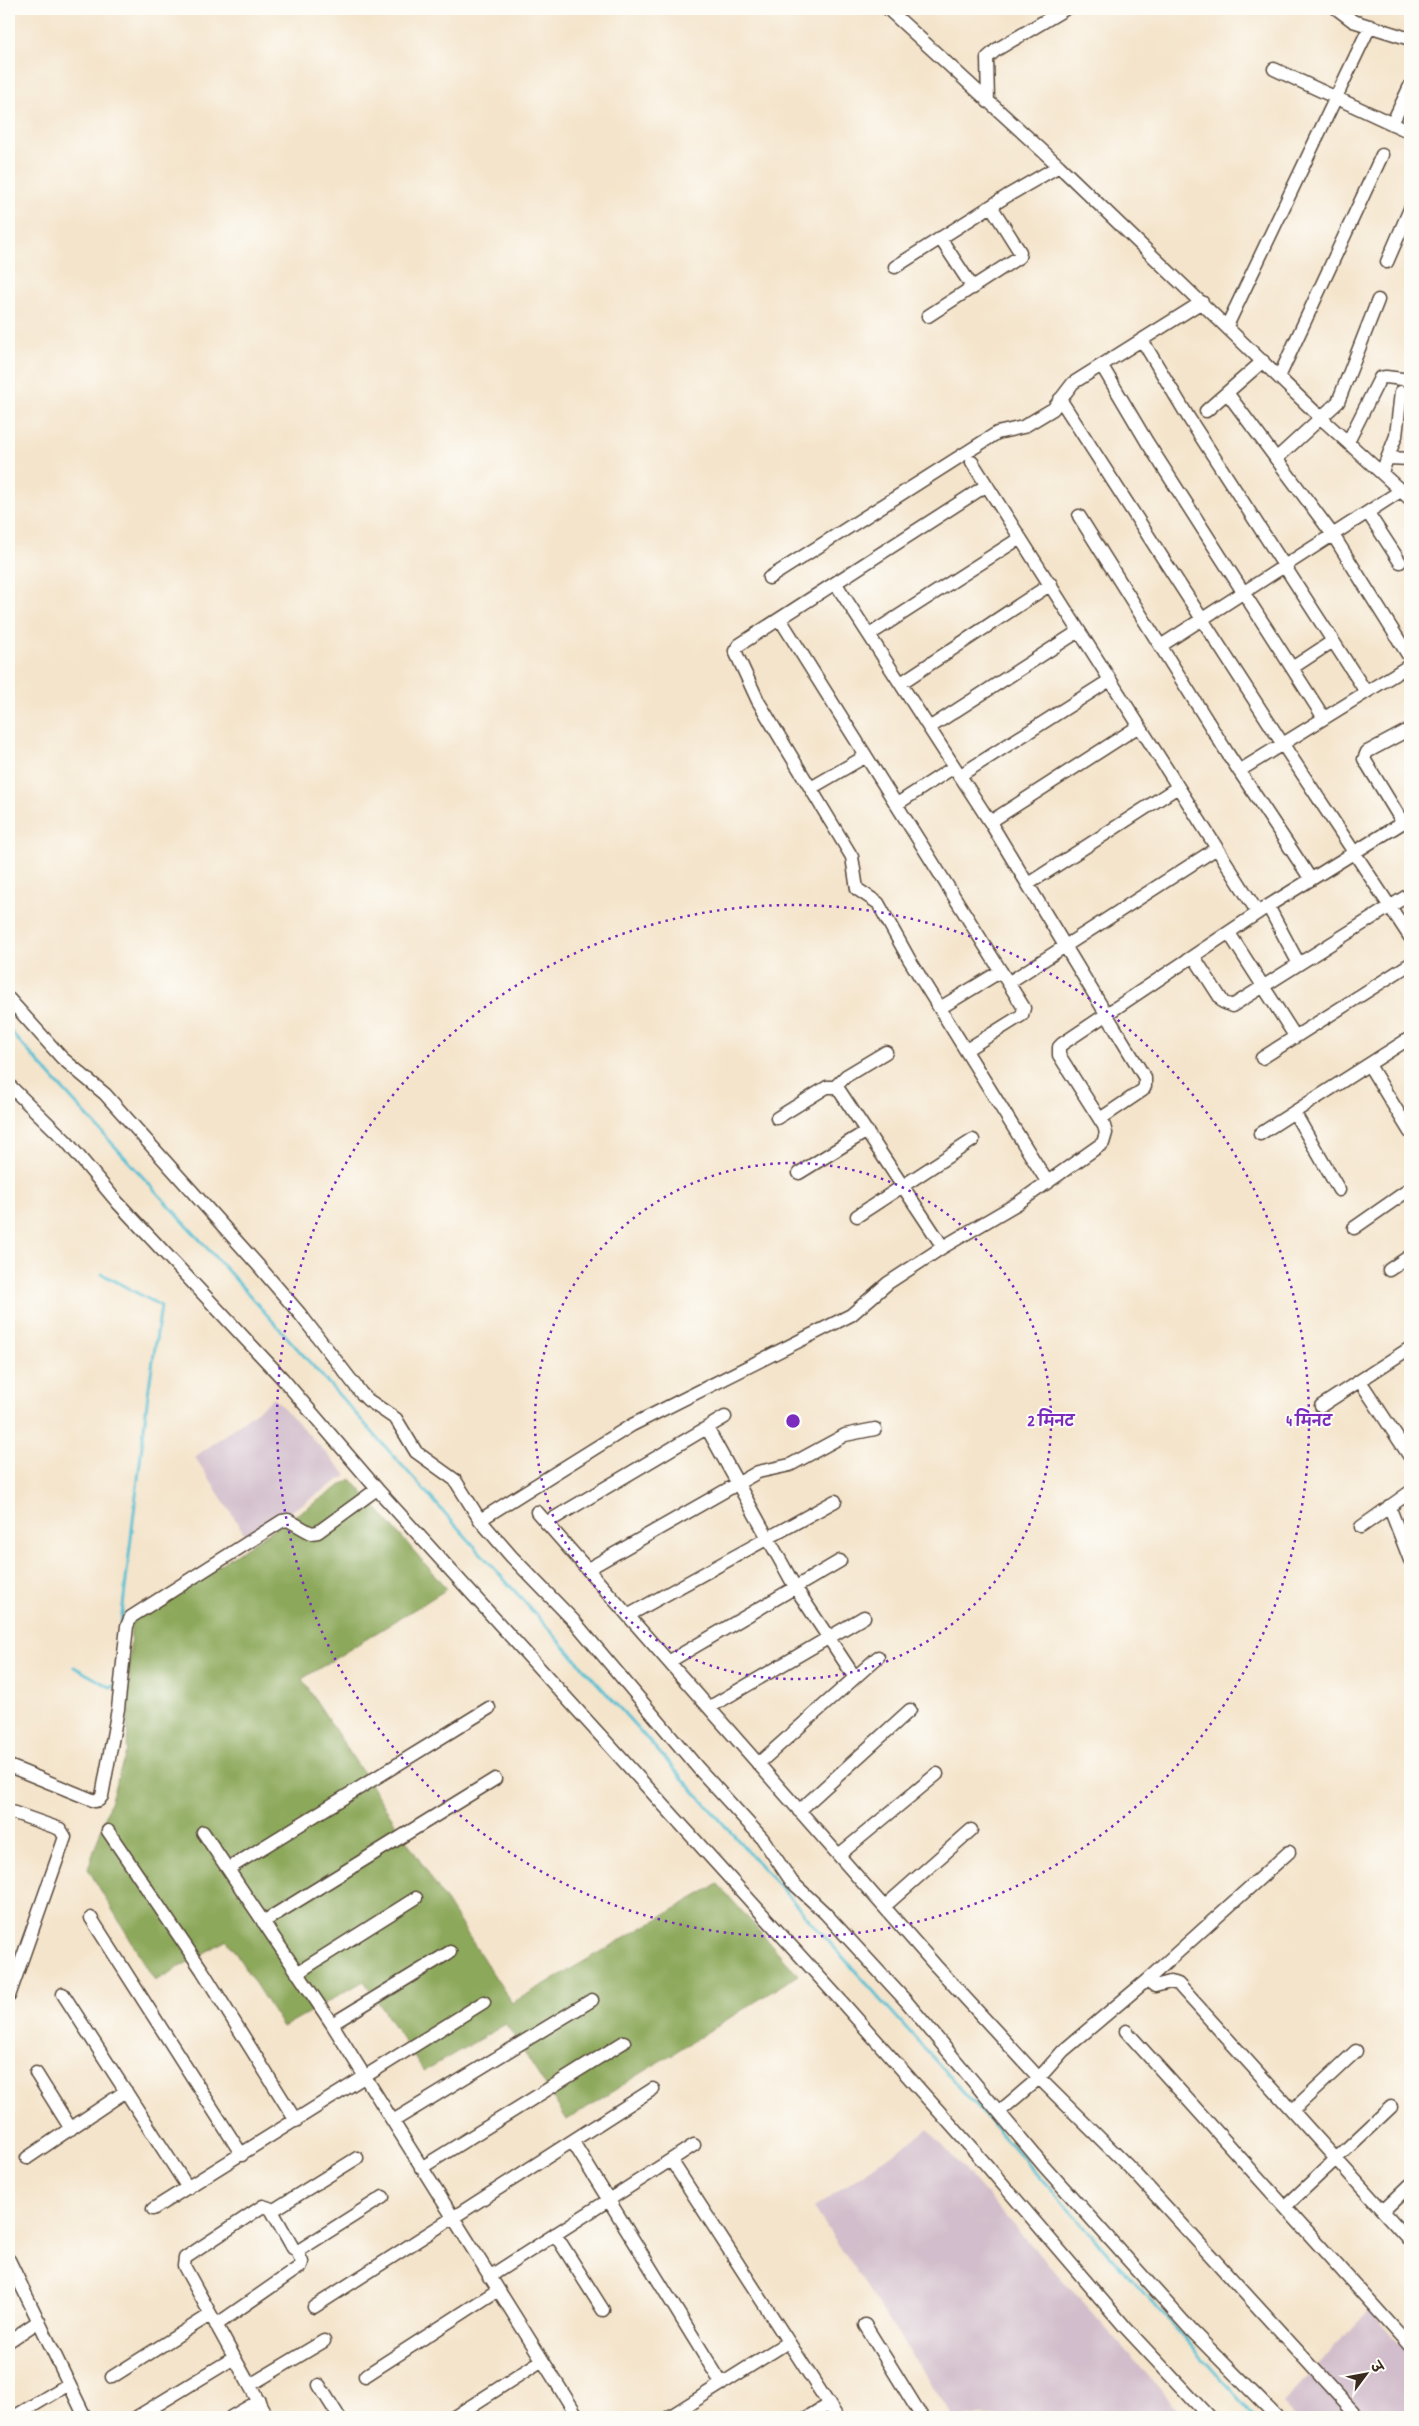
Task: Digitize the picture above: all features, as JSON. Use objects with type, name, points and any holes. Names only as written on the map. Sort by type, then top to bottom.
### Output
[{"type":"street","points":[[888,9],[1059,166],[1322,418],[1406,494],[1368,513],[1162,645]]},
{"type":"street","points":[[988,102],[987,58],[996,50],[1065,9]]},
{"type":"street","points":[[1337,9],[1353,21],[1410,40]]},
{"type":"street","points":[[1227,326],[1370,26]]},
{"type":"street","points":[[1274,69],[1410,132]]},
{"type":"street","points":[[1392,124],[1410,86]]},
{"type":"street","points":[[1279,377],[1382,154]]},
{"type":"street","points":[[895,267],[991,206],[1059,166]]},
{"type":"street","points":[[928,316],[973,288],[1020,255],[991,206]]},
{"type":"street","points":[[1387,262],[1410,209]]},
{"type":"street","points":[[940,238],[973,288]]},
{"type":"street","points":[[1276,459],[1333,409],[1340,397],[1378,300]]},
{"type":"street","points":[[769,578],[997,433],[1026,425],[1056,406],[1069,385],[1202,302]]},
{"type":"street","points":[[1142,340],[1190,420],[1366,692]]},
{"type":"street","points":[[1206,412],[1228,394],[1262,361]]},
{"type":"street","points":[[1102,366],[1147,442],[1324,718]]},
{"type":"street","points":[[1348,442],[1380,378],[1410,380]]},
{"type":"street","points":[[1382,472],[1396,436],[1401,392]]},
{"type":"street","points":[[1228,394],[1333,535],[1410,658]]},
{"type":"street","points":[[1060,399],[1282,743],[1410,937]]},
{"type":"street","points":[[1388,458],[1410,459]]},
{"type":"street","points":[[972,462],[1217,848],[1263,909],[1299,964]]},
{"type":"street","points":[[987,485],[740,645],[735,651],[758,701],[852,857],[857,889],[878,903],[1048,1183]]},
{"type":"street","points":[[1368,513],[1400,562]]},
{"type":"street","points":[[1079,516],[1162,645],[1239,771],[1310,878]]},
{"type":"street","points":[[869,635],[1020,538]]},
{"type":"street","points":[[836,584],[990,822],[1066,944],[1108,1012],[1146,1082],[1143,1090],[1100,1119]]},
{"type":"street","points":[[900,683],[1051,584]]},
{"type":"street","points":[[780,620],[1024,1008],[1024,1014],[966,1050]]},
{"type":"street","points":[[929,728],[1079,630]]},
{"type":"street","points":[[1292,668],[1333,641]]},
{"type":"street","points":[[1239,771],[1410,665]]},
{"type":"street","points":[[897,804],[957,771],[1110,680]]},
{"type":"street","points":[[990,822],[1139,726]]},
{"type":"street","points":[[480,1520],[632,1425],[851,1316],[880,1288],[943,1247],[1007,1210],[1103,1143],[1106,1133],[1100,1119],[1058,1051],[1062,1044],[1310,878],[1406,820],[1364,759],[1367,752],[1410,729]]},
{"type":"street","points":[[811,788],[866,756]]},
{"type":"street","points":[[1028,884],[1178,787]]},
{"type":"street","points":[[1008,983],[1217,848]]},
{"type":"street","points":[[1194,957],[1227,1006],[1236,1005],[1410,894]]},
{"type":"street","points":[[1230,933],[1295,1036]]},
{"type":"street","points":[[1262,1058],[1410,964]]},
{"type":"street","points":[[940,1008],[1001,971]]},
{"type":"street","points":[[9,999],[62,1058],[105,1094],[257,1264],[300,1314],[361,1393],[396,1419],[416,1452],[455,1480],[480,1520],[579,1627],[698,1768],[762,1838],[792,1882],[825,1913],[893,1986],[1044,2166],[1190,2330],[1277,2417]]},
{"type":"street","points":[[1260,1134],[1410,1038]]},
{"type":"street","points":[[835,1087],[846,1076],[886,1052]]},
{"type":"street","points":[[1369,1065],[1410,1132]]},
{"type":"street","points":[[9,1085],[67,1142],[118,1203],[275,1371],[377,1489],[849,2009],[1125,2327],[1209,2417]]},
{"type":"street","points":[[777,1118],[827,1087],[835,1087],[840,1090],[943,1247]]},
{"type":"street","points":[[1294,1112],[1340,1190]]},
{"type":"street","points":[[799,1173],[867,1131]]},
{"type":"street","points":[[857,1216],[973,1140]]},
{"type":"street","points":[[1354,1228],[1410,1189]]},
{"type":"street","points":[[1389,1270],[1410,1256]]},
{"type":"street","points":[[1321,1406],[1410,1348]]},
{"type":"street","points":[[1360,1381],[1410,1457]]},
{"type":"street","points":[[546,1523],[725,1417]]},
{"type":"street","points":[[707,1428],[795,1587],[854,1676]]},
{"type":"street","points":[[588,1569],[758,1472],[790,1465],[845,1435],[875,1429]]},
{"type":"street","points":[[9,1766],[95,1801],[99,1800],[102,1796],[113,1742],[127,1626],[131,1617],[282,1521],[288,1520],[311,1533],[318,1532],[377,1489]]},
{"type":"street","points":[[1361,1527],[1410,1492]]},
{"type":"street","points":[[629,1615],[834,1501]]},
{"type":"street","points":[[1389,1506],[1410,1560]]},
{"type":"street","points":[[537,1512],[758,1764],[840,1854],[936,1966],[1039,2078],[1136,2174],[1358,2417]]},
{"type":"street","points":[[670,1662],[840,1561]]},
{"type":"street","points":[[710,1707],[864,1617]]},
{"type":"street","points":[[758,1764],[854,1676],[878,1657]]},
{"type":"street","points":[[228,1869],[490,1708]]},
{"type":"street","points":[[800,1811],[910,1710]]},
{"type":"street","points":[[840,1854],[937,1774]]},
{"type":"street","points":[[263,1922],[495,1779]]},
{"type":"street","points":[[9,1811],[60,1829],[65,1838],[9,1996]]},
{"type":"street","points":[[885,1906],[971,1830]]},
{"type":"street","points":[[108,1831],[202,1970],[296,2121]]},
{"type":"street","points":[[203,1832],[332,2024],[541,2361],[578,2417]]},
{"type":"street","points":[[999,2112],[1039,2078],[1063,2051],[1150,1983],[1289,1852]]},
{"type":"street","points":[[297,1973],[416,1898]]},
{"type":"street","points":[[91,1918],[242,2155]]},
{"type":"street","points":[[332,2024],[450,1952]]},
{"type":"street","points":[[1150,1983],[1170,1982],[1178,1984],[1410,2241]]},
{"type":"street","points":[[63,1994],[188,2188]]},
{"type":"street","points":[[393,2121],[592,2000]]},
{"type":"street","points":[[154,2209],[366,2078],[484,2002]]},
{"type":"street","points":[[1126,2031],[1410,2346]]},
{"type":"street","points":[[421,2168],[624,2042]]},
{"type":"street","points":[[1292,2110],[1356,2051]]},
{"type":"street","points":[[36,2073],[71,2129]]},
{"type":"street","points":[[314,2307],[654,2089]]},
{"type":"street","points":[[27,2158],[126,2092]]},
{"type":"street","points":[[1285,2207],[1390,2107]]},
{"type":"street","points":[[572,2142],[722,2384]]},
{"type":"street","points":[[489,2277],[694,2145]]},
{"type":"street","points":[[272,2212],[357,2158]]},
{"type":"street","points":[[671,2160],[837,2417]]},
{"type":"street","points":[[1384,2210],[1410,2185]]},
{"type":"street","points":[[297,2251],[383,2196]]},
{"type":"street","points":[[112,2377],[213,2320],[301,2266],[302,2262],[297,2251],[272,2212],[266,2206],[260,2208],[185,2258],[184,2266],[213,2320],[234,2358],[259,2401],[267,2417]]},
{"type":"street","points":[[555,2234],[603,2310]]},
{"type":"street","points":[[9,2260],[85,2417]]},
{"type":"street","points":[[365,2376],[498,2290]]},
{"type":"street","points":[[9,2341],[39,2321]]},
{"type":"street","points":[[865,2325],[922,2417]]},
{"type":"street","points":[[250,2385],[324,2341]]},
{"type":"street","points":[[669,2417],[788,2342]]},
{"type":"street","points":[[137,2417],[234,2358]]},
{"type":"street","points":[[454,2417],[541,2361]]},
{"type":"street","points":[[14,2417],[69,2384]]},
{"type":"street","points":[[319,2385],[340,2417]]},
{"type":"street","points":[[231,2417],[259,2401]]},
{"type":"street","points":[[808,2417],[829,2404]]},
{"type":"shaded area","points":[[274,1398],[347,1475],[248,1539],[195,1457]]},
{"type":"shaded area","points":[[928,2129],[1185,2417],[953,2417],[814,2208]]},
{"type":"shaded area","points":[[1370,2309],[1410,2355],[1410,2417],[1295,2417],[1282,2404]]},
{"type":"green space","points":[[351,1479],[447,1589],[302,1679],[512,2003],[718,1884],[798,1975],[567,2120],[506,2024],[424,2071],[364,1981],[283,2027],[227,1940],[155,1981],[88,1869],[127,1750],[131,1622]]},
{"type":"waterway","points":[[9,1030],[200,1240],[1255,2417]]},
{"type":"waterway","points":[[102,1274],[161,1306],[148,1394],[119,1640]]},
{"type":"waterway","points":[[74,1667],[110,1687],[114,1686],[116,1682]]}]
